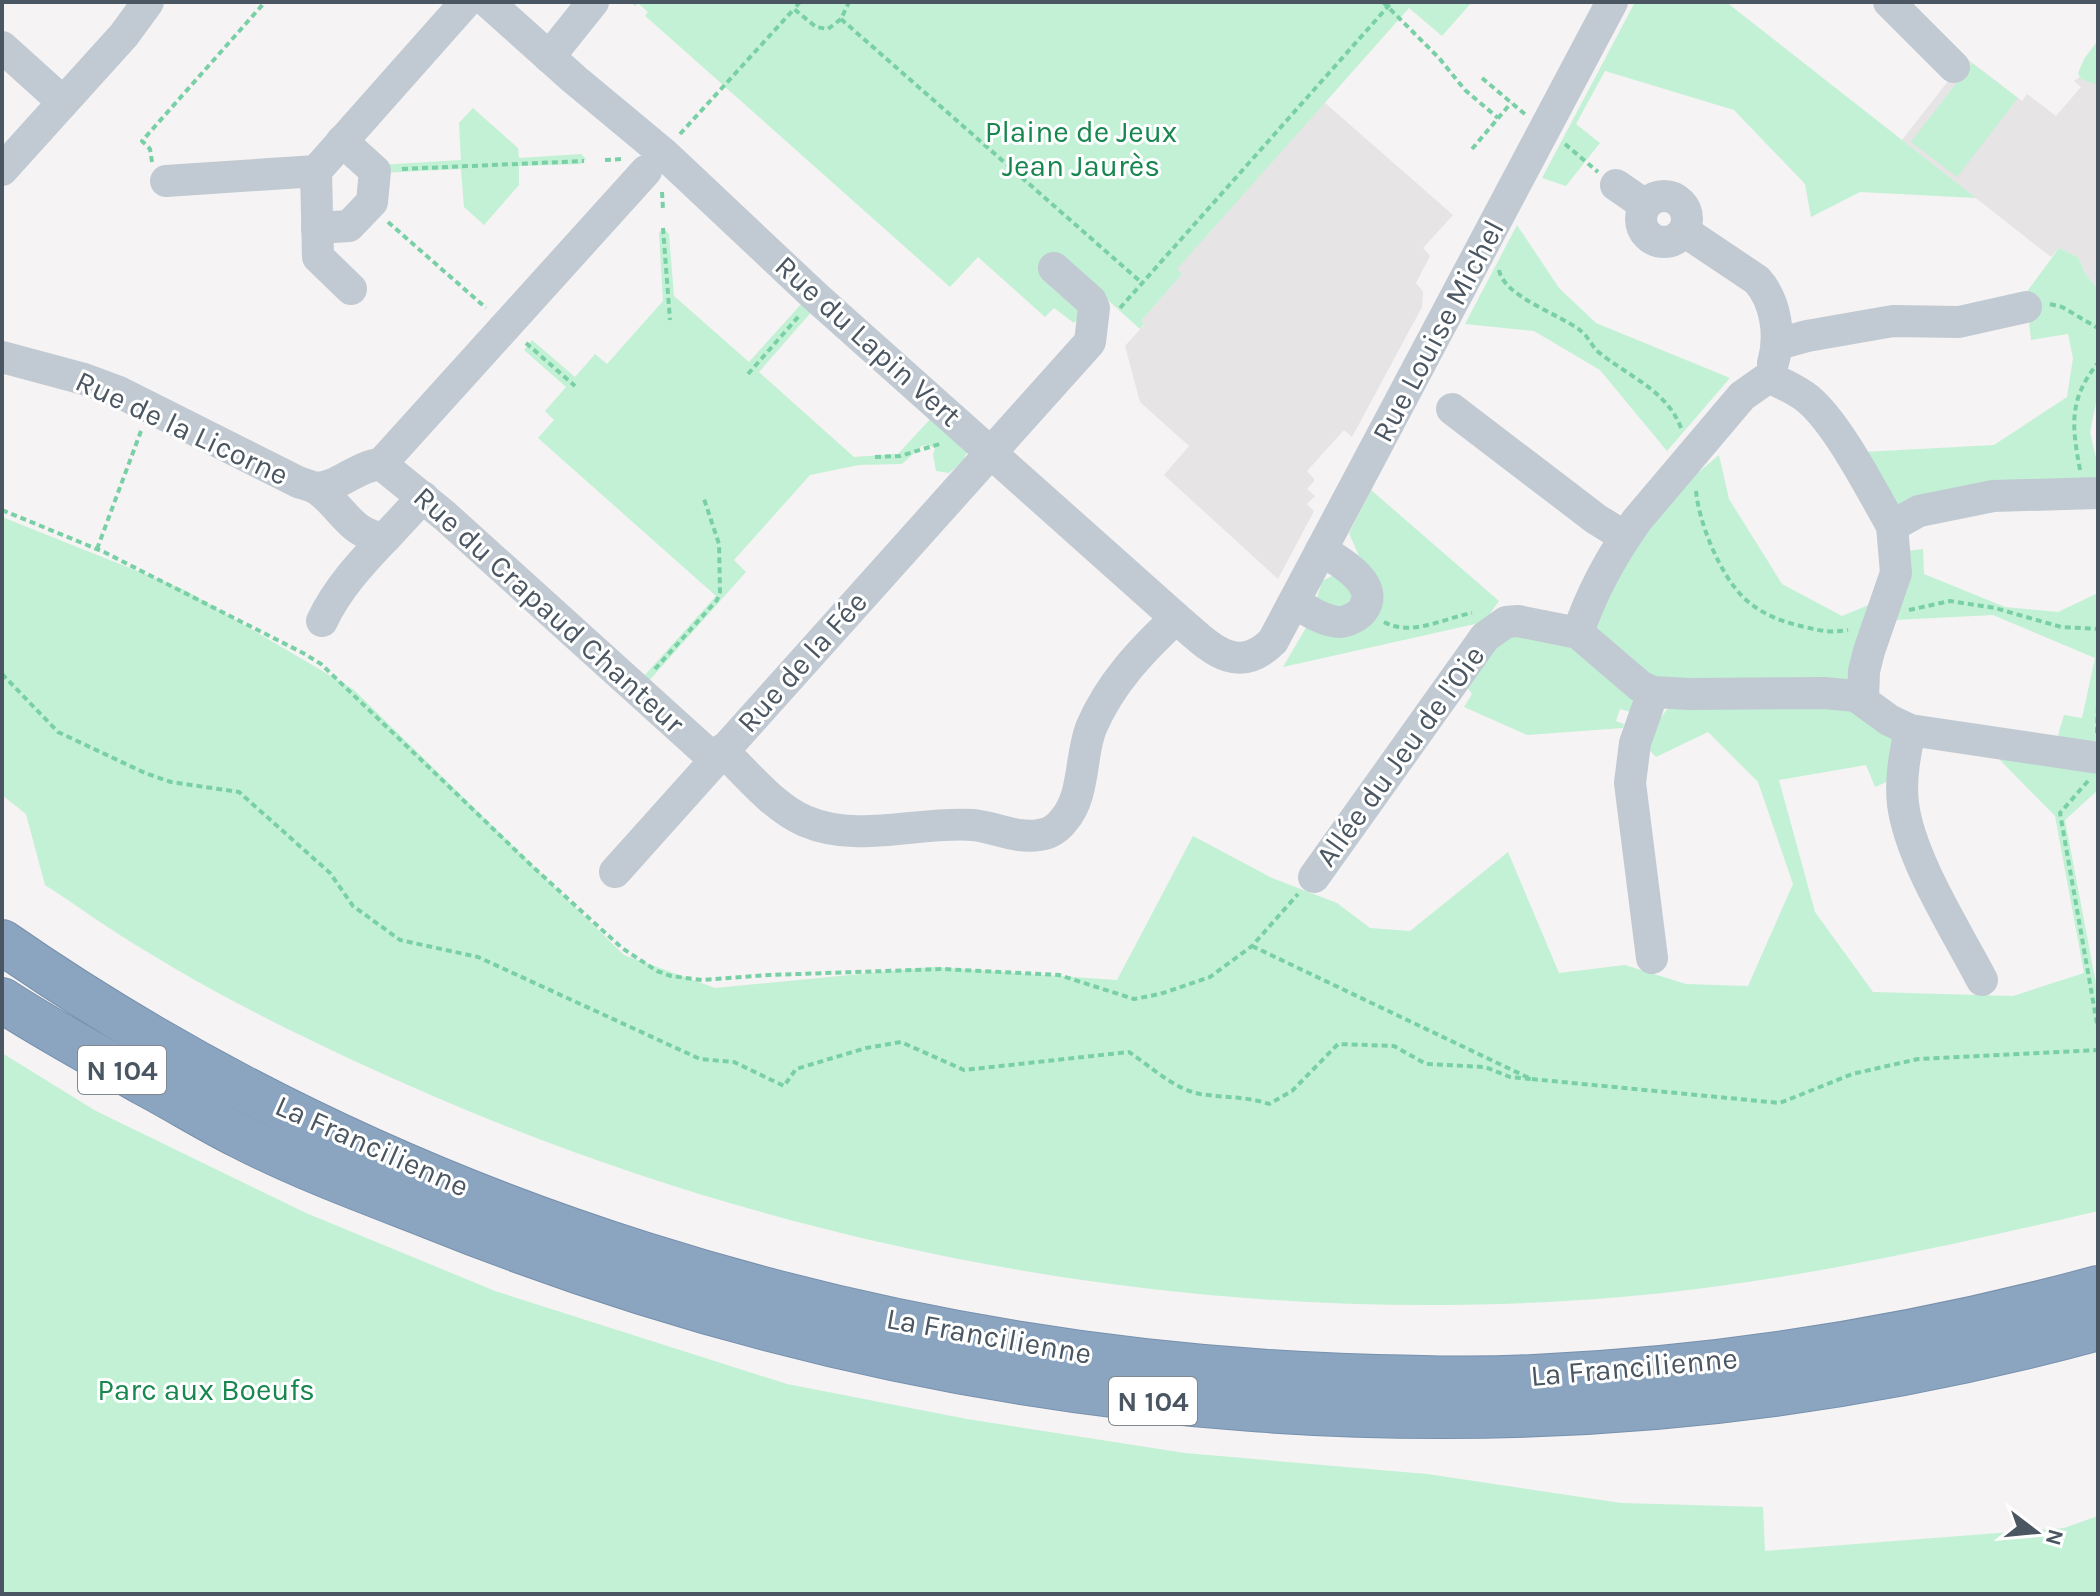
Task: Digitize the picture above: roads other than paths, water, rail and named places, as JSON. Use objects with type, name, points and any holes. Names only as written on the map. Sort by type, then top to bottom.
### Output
[{"type":"highway","name":"La Francilienne","points":[[2,942],[130,1024],[228,1079],[324,1127],[506,1205],[723,1279],[899,1322],[1029,1347],[1276,1373],[1406,1378],[1532,1377],[1747,1359],[1845,1344],[1952,1324],[2098,1288]]},
{"type":"highway","name":"La Francilienne","points":[[2,1000],[242,1138],[375,1197],[496,1243],[728,1320],[892,1359],[1023,1384],[1143,1400],[1274,1412],[1405,1416],[1532,1414],[1652,1407],[1852,1381],[1960,1361],[2098,1328]]},
{"type":"street","points":[[2,170],[124,35],[148,2]]},
{"type":"street","points":[[351,289],[318,257],[316,171],[466,2]]},
{"type":"street","name":"Rue du Lapin Vert","points":[[488,2],[1217,653],[1233,658],[1256,654]]},
{"type":"street","points":[[549,57],[593,2]]},
{"type":"street","name":"Rue Louise Michel","points":[[1256,654],[1273,641],[1612,2]]},
{"type":"street","points":[[1889,2],[1954,67]]},
{"type":"street","points":[[2,47],[63,102]]},
{"type":"street","points":[[317,228],[349,226],[372,202],[375,171],[342,141]]},
{"type":"street","points":[[316,488],[332,486],[359,469],[381,464],[658,157]]},
{"type":"street","points":[[166,181],[316,171]]},
{"type":"street","points":[[1616,185],[1645,205],[1658,196],[1673,198],[1685,209],[1684,231],[1757,280],[1765,289],[1770,297],[1778,344],[1769,377],[1742,396],[1625,537],[1585,610],[1578,633],[1640,686],[1653,692],[1824,693],[1863,699],[1889,720],[1910,730],[2096,758]]},
{"type":"street","name":"Rue de la Fée","points":[[615,872],[1090,342],[1094,308],[1091,301],[1054,268]]},
{"type":"street","points":[[1778,344],[1893,321],[1959,322],[2026,307]]},
{"type":"street","name":"Rue de la Licorne","points":[[2,357],[84,379],[316,488]]},
{"type":"street","points":[[1769,377],[1793,389],[1821,412],[1862,473],[1892,526],[1896,573],[1864,671],[1863,699]]},
{"type":"street","points":[[1452,409],[1596,519],[1625,537]]},
{"type":"street","name":"Rue du Crapaud Chanteur","points":[[381,464],[423,497],[718,755],[791,813],[832,829],[867,832],[952,825],[977,826],[1019,835],[1041,835],[1056,828],[1072,809],[1091,729],[1116,682],[1176,618]]},
{"type":"street","points":[[316,488],[358,528],[371,537],[385,538]]},
{"type":"street","points":[[1892,526],[1919,511],[1993,496],[2091,493]]},
{"type":"street","points":[[322,621],[331,602],[356,568],[423,497]]},
{"type":"street","points":[[1294,602],[1317,615],[1339,622],[1349,621],[1363,610],[1366,602],[1361,579],[1349,566],[1321,550]]},
{"type":"street","name":"Allée du Jeu de l'Oie","points":[[1314,877],[1485,637],[1497,627],[1518,621],[1578,633]]},
{"type":"street","points":[[1652,958],[1630,783],[1635,743],[1653,692]]},
{"type":"street","points":[[1910,730],[1903,768],[1904,805],[1917,850],[1982,980]]},
{"type":"park label","name":"Plaine de Jeux Jean Jaurès","points":[[1081,149]]},
{"type":"park label","name":"Parc aux Boeufs","points":[[206,1390]]}]
